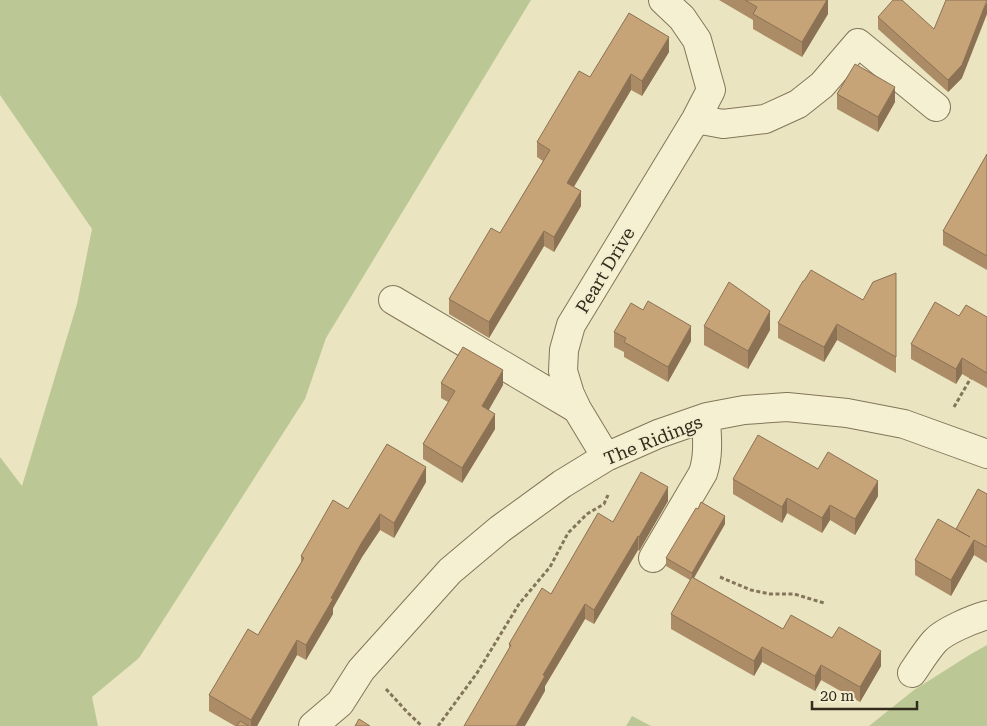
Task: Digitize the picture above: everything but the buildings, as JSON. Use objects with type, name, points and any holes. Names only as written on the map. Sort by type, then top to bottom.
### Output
[{"type":"street","name":"Peart Drive","points":[[606,457],[577,409],[563,371],[564,350],[571,325],[696,120],[710,90],[697,40],[682,18],[663,0]]},
{"type":"street","points":[[696,120],[723,124],[765,119],[798,104],[822,85],[858,44],[936,107]]},
{"type":"street","points":[[393,300],[577,409]]},
{"type":"street","name":"The Ridings","points":[[313,726],[340,703],[361,670],[450,571],[500,529],[562,484],[606,457],[658,434],[706,419],[744,410],[787,407],[847,413],[904,424],[987,454]]},
{"type":"street","points":[[653,558],[704,473],[708,449],[706,419]]},
{"type":"street","points":[[912,673],[936,640],[948,632],[987,615]]},
{"type":"path","points":[[952,410],[972,376]]},
{"type":"path","points":[[438,726],[477,673],[519,604],[550,567],[568,533],[587,514],[604,504],[610,492],[611,484],[606,457]]},
{"type":"path","points":[[720,577],[751,590],[770,594],[794,594],[824,603]]},
{"type":"path","points":[[383,687],[422,726]]},
{"type":"green space","points":[[0,0],[531,0],[326,338],[305,399],[139,658],[92,697],[98,726],[0,726],[0,457],[22,486],[77,304],[92,229],[0,95]]},
{"type":"green space","points":[[987,645],[987,726],[869,726],[914,690]]},
{"type":"green space","points":[[632,716],[651,726],[626,726]]}]
